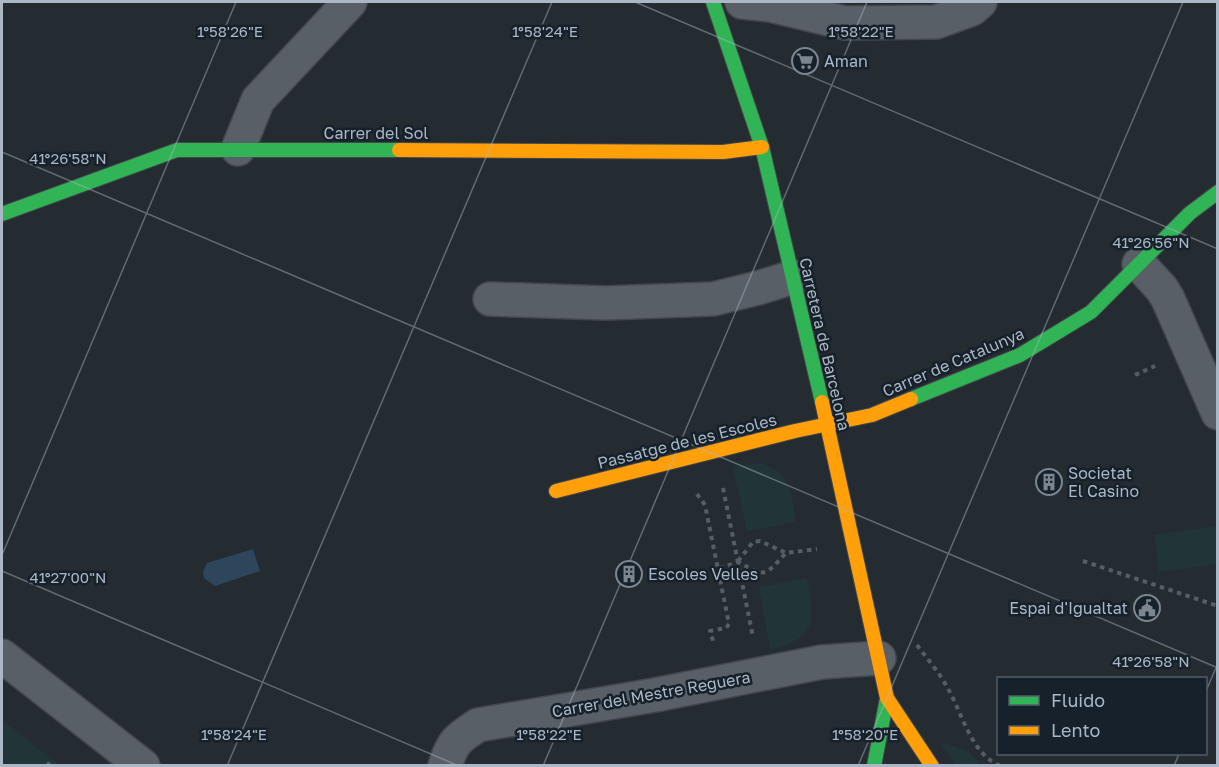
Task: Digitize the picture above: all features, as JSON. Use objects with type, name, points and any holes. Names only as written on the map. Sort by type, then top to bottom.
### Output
[{"type":"street","points":[[238,149],[258,100],[350,2]]},
{"type":"street","name":"Carretera de Barcelona","points":[[713,2],[762,147],[879,658],[887,698],[874,765]]},
{"type":"street","points":[[742,2],[770,5],[845,23],[936,22],[972,9],[981,2]]},
{"type":"street","name":"Carrer del Sol","points":[[2,214],[177,150],[723,152],[762,147]]},
{"type":"street","name":"Carrer de Catalunya","points":[[826,424],[872,415],[1020,355],[1091,312],[1190,213],[1218,192]]},
{"type":"street","points":[[1139,264],[1168,300],[1218,413]]},
{"type":"street","points":[[490,299],[606,303],[712,299],[793,277]]},
{"type":"street","name":"Passatge de les Escoles","points":[[556,491],[826,424]]},
{"type":"street","points":[[2,656],[143,765]]},
{"type":"street","name":"Carrer del Mestre Reguera","points":[[445,765],[450,748],[478,725],[655,695],[822,662],[879,658]]},
{"type":"street","name":"Carretera de Barcelona","points":[[887,698],[932,765]]},
{"type":"path","points":[[722,481],[754,643]]},
{"type":"path","points":[[690,486],[705,504],[729,624],[726,628],[710,632],[714,648]]},
{"type":"path","points":[[710,568],[738,562],[753,542],[760,541],[786,553],[818,549]]},
{"type":"path","points":[[738,562],[759,574],[768,572],[786,553]]},
{"type":"path","points":[[1083,561],[1218,606]]},
{"type":"path","points":[[915,644],[946,686],[975,743],[992,762],[1001,765]]},
{"type":"path","points":[[47,765],[52,759]]},
{"type":"green space","points":[[761,463],[780,473],[785,479],[791,493],[796,522],[747,531],[733,467]]},
{"type":"green space","points":[[1217,526],[1217,564],[1159,572],[1154,535]]},
{"type":"green space","points":[[807,578],[811,606],[810,626],[797,639],[770,650],[759,587]]},
{"type":"green space","points":[[2,720],[52,759],[60,765],[2,765]]},
{"type":"green space","points":[[940,742],[969,751],[981,765],[956,765]]},
{"type":"water","points":[[253,549],[260,571],[215,586],[204,578],[203,572],[207,563]]},
{"type":"traffic: fast","points":[[713,2],[762,147],[822,402]]},
{"type":"traffic: fast","points":[[2,214],[177,150],[399,150]]},
{"type":"traffic: fast","points":[[911,399],[1020,355],[1091,312],[1190,213],[1218,192]]},
{"type":"traffic: fast","points":[[874,766],[887,698]]},
{"type":"traffic: slow","points":[[399,150],[723,152],[762,147]]},
{"type":"traffic: slow","points":[[556,491],[795,431],[872,415],[911,399]]},
{"type":"traffic: slow","points":[[822,402],[887,698],[932,766]]},
{"type":"place","name":"Aman","points":[[805,61]]},
{"type":"place","name":"Societat El Casino","points":[[1049,482]]},
{"type":"place","name":"Escoles Velles","points":[[629,574]]},
{"type":"place","name":"Espai d'Igualtat","points":[[1147,608]]}]
